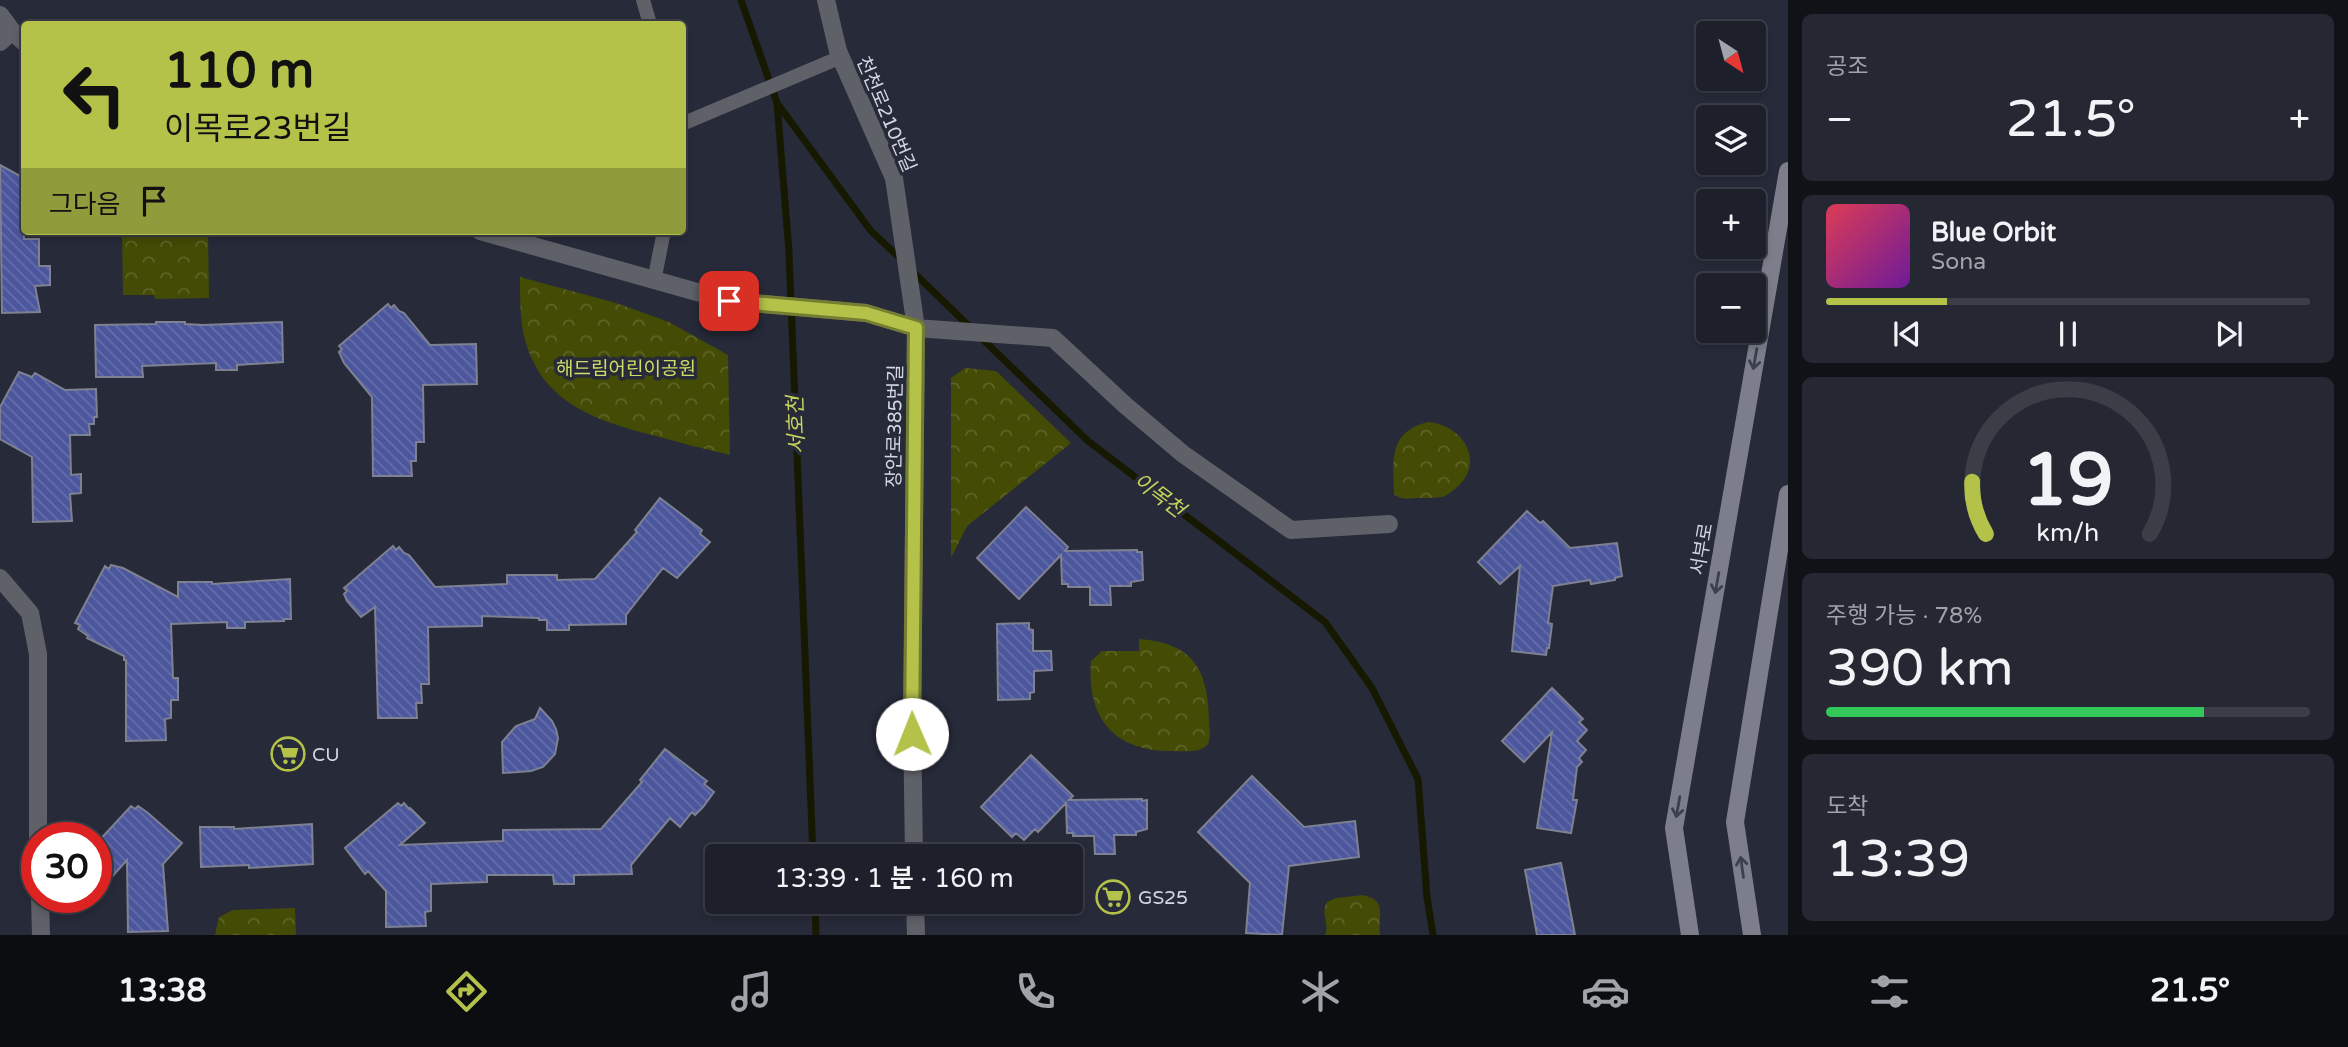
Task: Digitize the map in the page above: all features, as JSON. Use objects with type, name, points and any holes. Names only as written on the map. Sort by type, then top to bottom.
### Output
[{"type":"main road","name":"서부로","points":[[1690,935],[1674,828],[1788,171]]},
{"type":"main road","points":[[1752,935],[1735,822],[1788,494]]},
{"type":"street","name":"천천로210번길","points":[[826,0],[836,58],[894,178],[916,328]]},
{"type":"street","points":[[0,15],[12,38]]},
{"type":"street","points":[[494,235],[729,301],[866,313],[916,328],[1053,338],[1183,454],[1291,530],[1389,524]]},
{"type":"street","name":"장안로385번길","points":[[915,844],[912,720],[916,328]]},
{"type":"street","points":[[0,578],[30,613],[38,654],[38,822]]},
{"type":"street","points":[[40,913],[41,935]]},
{"type":"street","points":[[915,914],[916,935]]},
{"type":"lane","points":[[643,0],[649,21]]},
{"type":"lane","points":[[686,122],[836,58]]},
{"type":"lane","points":[[654,281],[663,235]]},
{"type":"green space","points":[[122,235],[208,235],[209,298],[155,299],[154,295],[123,295]]},
{"type":"green space","name":"해드림어린이공원","points":[[520,277],[616,303],[669,322],[728,355],[730,455],[610,422],[572,405],[556,392],[532,359],[524,336]]},
{"type":"green space","points":[[965,368],[996,371],[1071,443],[967,526],[951,558],[951,378]]},
{"type":"green space","points":[[1428,422],[1452,430],[1461,438],[1470,457],[1469,468],[1465,478],[1444,496],[1400,498],[1394,494],[1393,470],[1399,440],[1415,427]]},
{"type":"green space","points":[[1139,639],[1173,646],[1185,653],[1201,673],[1208,702],[1210,734],[1208,744],[1203,748],[1175,751],[1136,746],[1109,729],[1100,716],[1091,682],[1091,661],[1102,651],[1139,651]]},
{"type":"green space","points":[[1363,895],[1379,905],[1380,935],[1325,935],[1324,911],[1327,902],[1336,898]]},
{"type":"green space","points":[[295,908],[296,935],[215,935],[219,917],[233,910]]},
{"type":"building","points":[[0,165],[21,176],[21,235],[24,235],[24,239],[39,239],[39,266],[50,266],[50,285],[35,286],[40,312],[2,313]]},
{"type":"building","points":[[388,304],[404,313],[430,345],[476,344],[477,384],[423,385],[424,442],[416,442],[416,461],[411,461],[412,476],[373,476],[372,397],[344,363],[339,352],[342,349],[339,346]]},
{"type":"building","points":[[156,322],[203,325],[282,322],[283,362],[237,365],[237,370],[216,370],[216,363],[142,366],[143,377],[96,377],[95,325]]},
{"type":"building","points":[[19,372],[32,377],[35,373],[65,390],[96,389],[97,417],[94,417],[94,424],[89,424],[90,435],[70,435],[71,475],[81,474],[81,493],[70,494],[72,521],[33,522],[32,457],[0,439],[0,407]]},
{"type":"building","points":[[660,498],[702,530],[700,534],[710,542],[677,578],[663,568],[626,615],[626,624],[569,625],[569,630],[547,630],[547,620],[539,618],[482,616],[482,626],[428,627],[429,684],[421,684],[422,703],[416,703],[417,718],[378,718],[375,607],[361,617],[347,601],[344,594],[347,591],[344,588],[393,546],[409,555],[435,587],[507,584],[507,575],[557,575],[557,580],[595,579],[637,532],[635,530]]},
{"type":"building","points":[[1026,507],[1068,547],[1065,551],[1142,552],[1143,580],[1131,582],[1131,586],[1110,586],[1111,605],[1090,605],[1090,587],[1068,587],[1068,584],[1062,584],[1061,555],[1019,599],[977,558]]},
{"type":"building","points":[[1527,511],[1540,523],[1543,521],[1570,548],[1617,543],[1622,576],[1615,580],[1591,584],[1590,580],[1553,586],[1548,623],[1552,624],[1546,655],[1512,651],[1520,566],[1500,584],[1478,562]]},
{"type":"building","points":[[111,565],[123,568],[178,597],[178,582],[212,584],[290,579],[291,619],[245,622],[245,628],[227,628],[227,622],[171,624],[173,678],[178,678],[178,700],[171,700],[171,718],[165,719],[166,740],[126,741],[126,660],[124,656],[87,638],[88,636],[78,629],[80,625],[75,623],[105,566],[109,569]]},
{"type":"building","points":[[1029,623],[1029,629],[1033,630],[1033,651],[1051,651],[1052,670],[1034,671],[1034,692],[1030,693],[1030,699],[998,700],[997,624]]},
{"type":"building","points":[[1552,688],[1583,719],[1579,722],[1587,730],[1577,741],[1586,750],[1579,758],[1582,762],[1577,767],[1573,800],[1577,800],[1571,833],[1537,828],[1552,732],[1524,762],[1502,741]]},
{"type":"building","points":[[540,708],[556,729],[558,738],[555,754],[543,767],[531,771],[503,773],[502,742],[516,726],[535,719]]},
{"type":"building","points":[[665,749],[707,781],[704,784],[714,792],[703,807],[695,815],[692,812],[680,827],[670,818],[631,865],[632,874],[574,875],[574,884],[554,884],[553,875],[487,875],[487,882],[431,884],[431,911],[425,912],[426,926],[386,927],[386,891],[368,871],[365,874],[345,848],[398,803],[401,806],[404,803],[425,823],[400,845],[503,841],[503,830],[601,829],[642,782],[640,780]]},
{"type":"building","points":[[1031,755],[1073,796],[1069,800],[1147,800],[1147,829],[1136,832],[1136,835],[1114,835],[1115,854],[1095,854],[1094,836],[1073,836],[1073,833],[1067,833],[1066,803],[1038,832],[1035,829],[1024,840],[1016,833],[1012,837],[981,807]]},
{"type":"building","points":[[1252,776],[1304,827],[1355,821],[1359,857],[1289,866],[1282,935],[1246,933],[1250,883],[1198,832]]},
{"type":"building","points":[[131,806],[135,809],[138,806],[182,843],[163,864],[168,931],[128,932],[127,860],[112,877],[112,827]]},
{"type":"building","points":[[312,824],[313,864],[249,868],[249,865],[201,867],[200,827],[234,829]]},
{"type":"building","points":[[1561,863],[1575,935],[1537,935],[1525,870]]},
{"type":"waterway","name":"서호천","points":[[741,0],[777,103],[789,252],[813,844]]},
{"type":"waterway","name":"이목천","points":[[777,103],[871,231],[903,261]]},
{"type":"waterway","name":"이목천","points":[[911,270],[1088,441],[1325,622],[1372,688],[1418,779],[1427,897],[1433,935]]},
{"type":"waterway","name":"서호천","points":[[815,914],[816,935]]},
{"type":"place","name":"CU","points":[[288,754]]},
{"type":"place","name":"GS25","points":[[1113,897]]},
{"type":"route","points":[[729,301],[866,313],[916,328],[912,734]]}]
